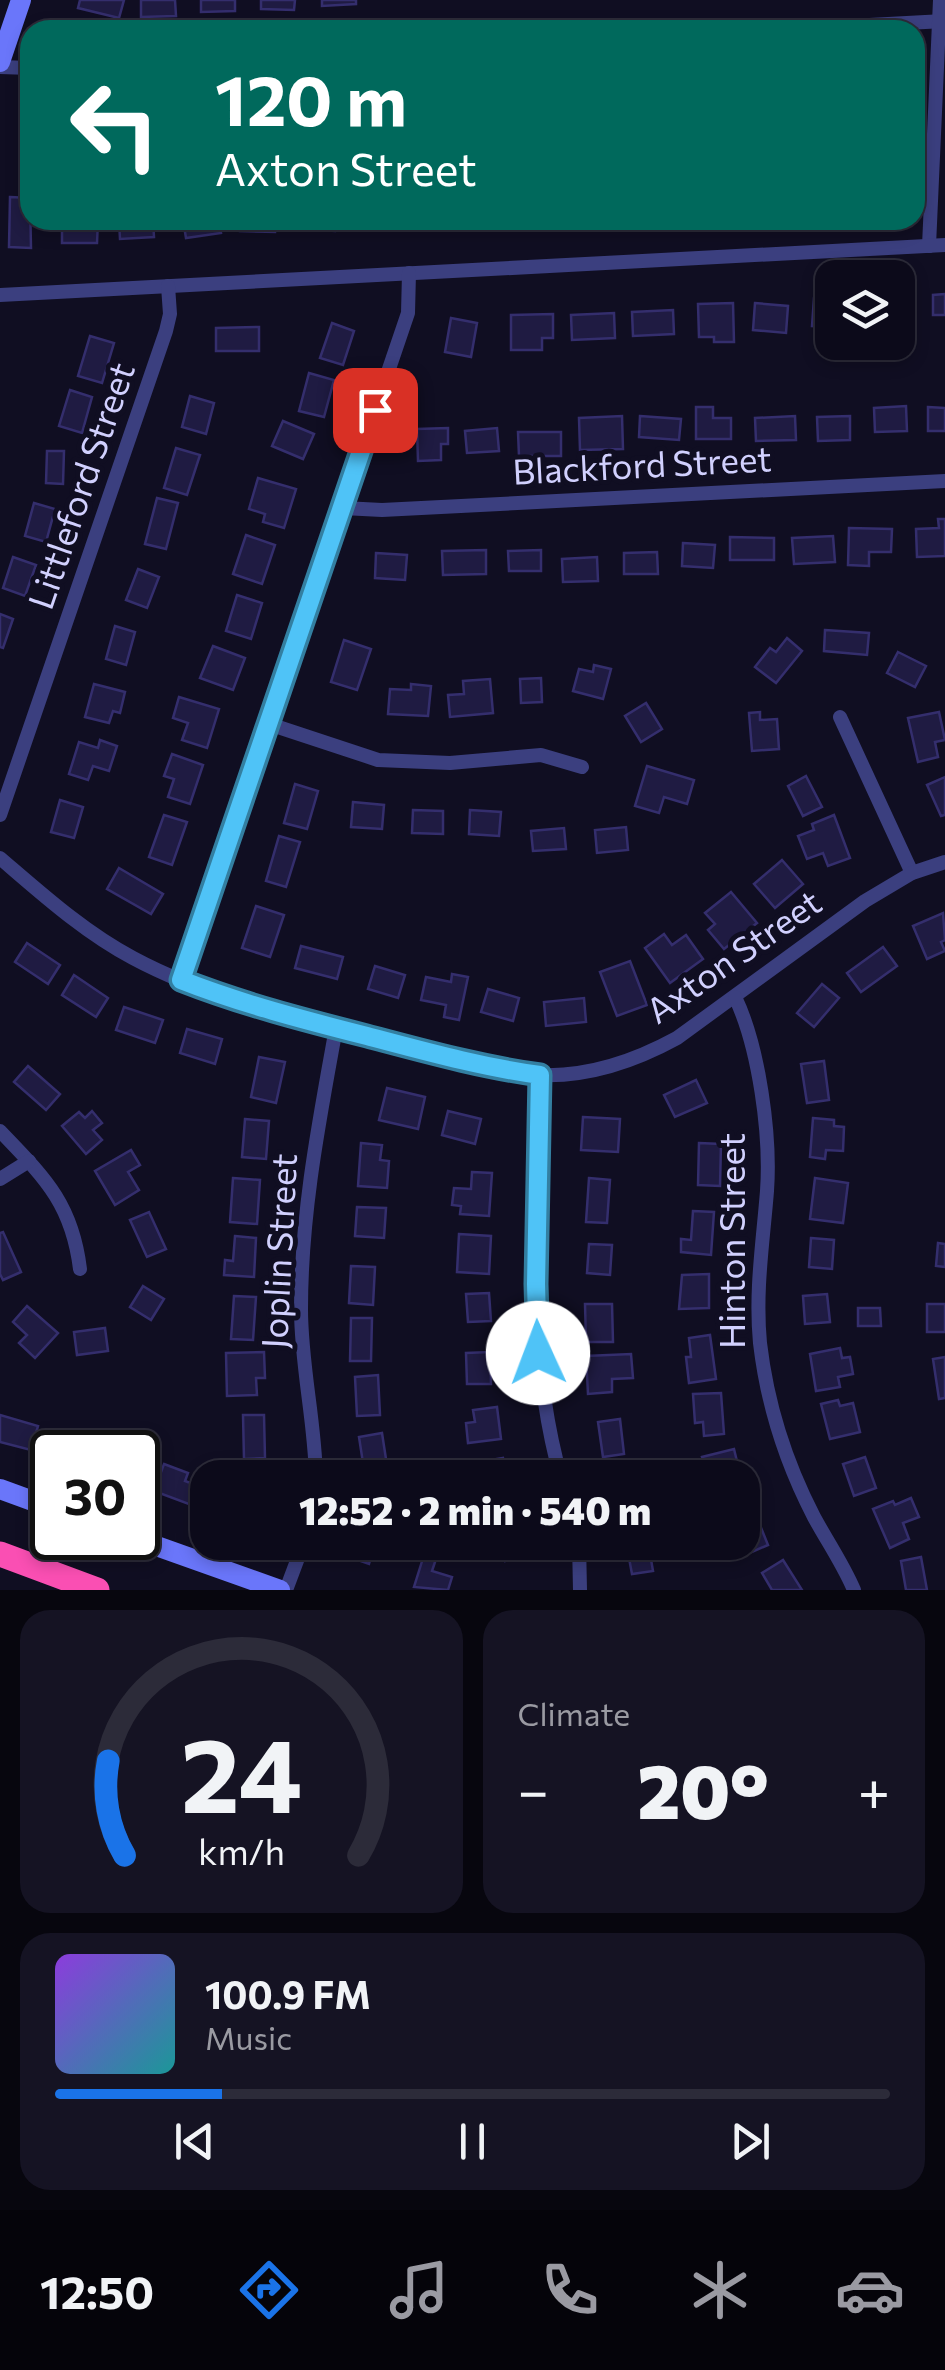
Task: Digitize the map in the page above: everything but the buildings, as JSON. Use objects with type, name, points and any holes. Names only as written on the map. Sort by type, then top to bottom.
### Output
[{"type":"highway","points":[[0,1554],[97,1590]]},
{"type":"street","points":[[0,65],[21,0]]},
{"type":"street","points":[[0,295],[937,246],[940,0]]},
{"type":"street","points":[[181,980],[408,313],[409,273]]},
{"type":"street","name":"Littleford Street","points":[[0,815],[166,331],[170,314],[168,286]]},
{"type":"street","name":"Blackford Street","points":[[343,508],[382,510],[945,480]]},
{"type":"street","points":[[840,717],[912,873]]},
{"type":"street","points":[[269,724],[355,754],[400,762],[450,763],[540,755],[582,767]]},
{"type":"street","name":"Axton Street","points":[[0,858],[92,933],[136,960],[228,999],[490,1068],[540,1075],[595,1070],[645,1055],[677,1038],[865,901],[912,873],[945,862]]},
{"type":"street","name":"Hinton Street","points":[[735,997],[753,1040],[766,1148],[767,1190],[758,1294],[768,1392],[797,1482],[854,1590]]},
{"type":"street","name":"Joplin Street","points":[[314,1460],[302,1342],[302,1270],[308,1177],[336,1028]]},
{"type":"street","points":[[540,1075],[538,1353],[556,1460]]},
{"type":"street","points":[[0,1131],[56,1194],[76,1238],[80,1269]]},
{"type":"street","points":[[0,1179],[28,1161]]},
{"type":"street","points":[[0,1490],[30,1500]]},
{"type":"street","points":[[160,1547],[283,1590],[296,1560]]},
{"type":"street","points":[[579,1560],[580,1590]]},
{"type":"route","points":[[375,410],[181,980],[228,999],[336,1028],[490,1068],[540,1075],[538,1353]]}]
